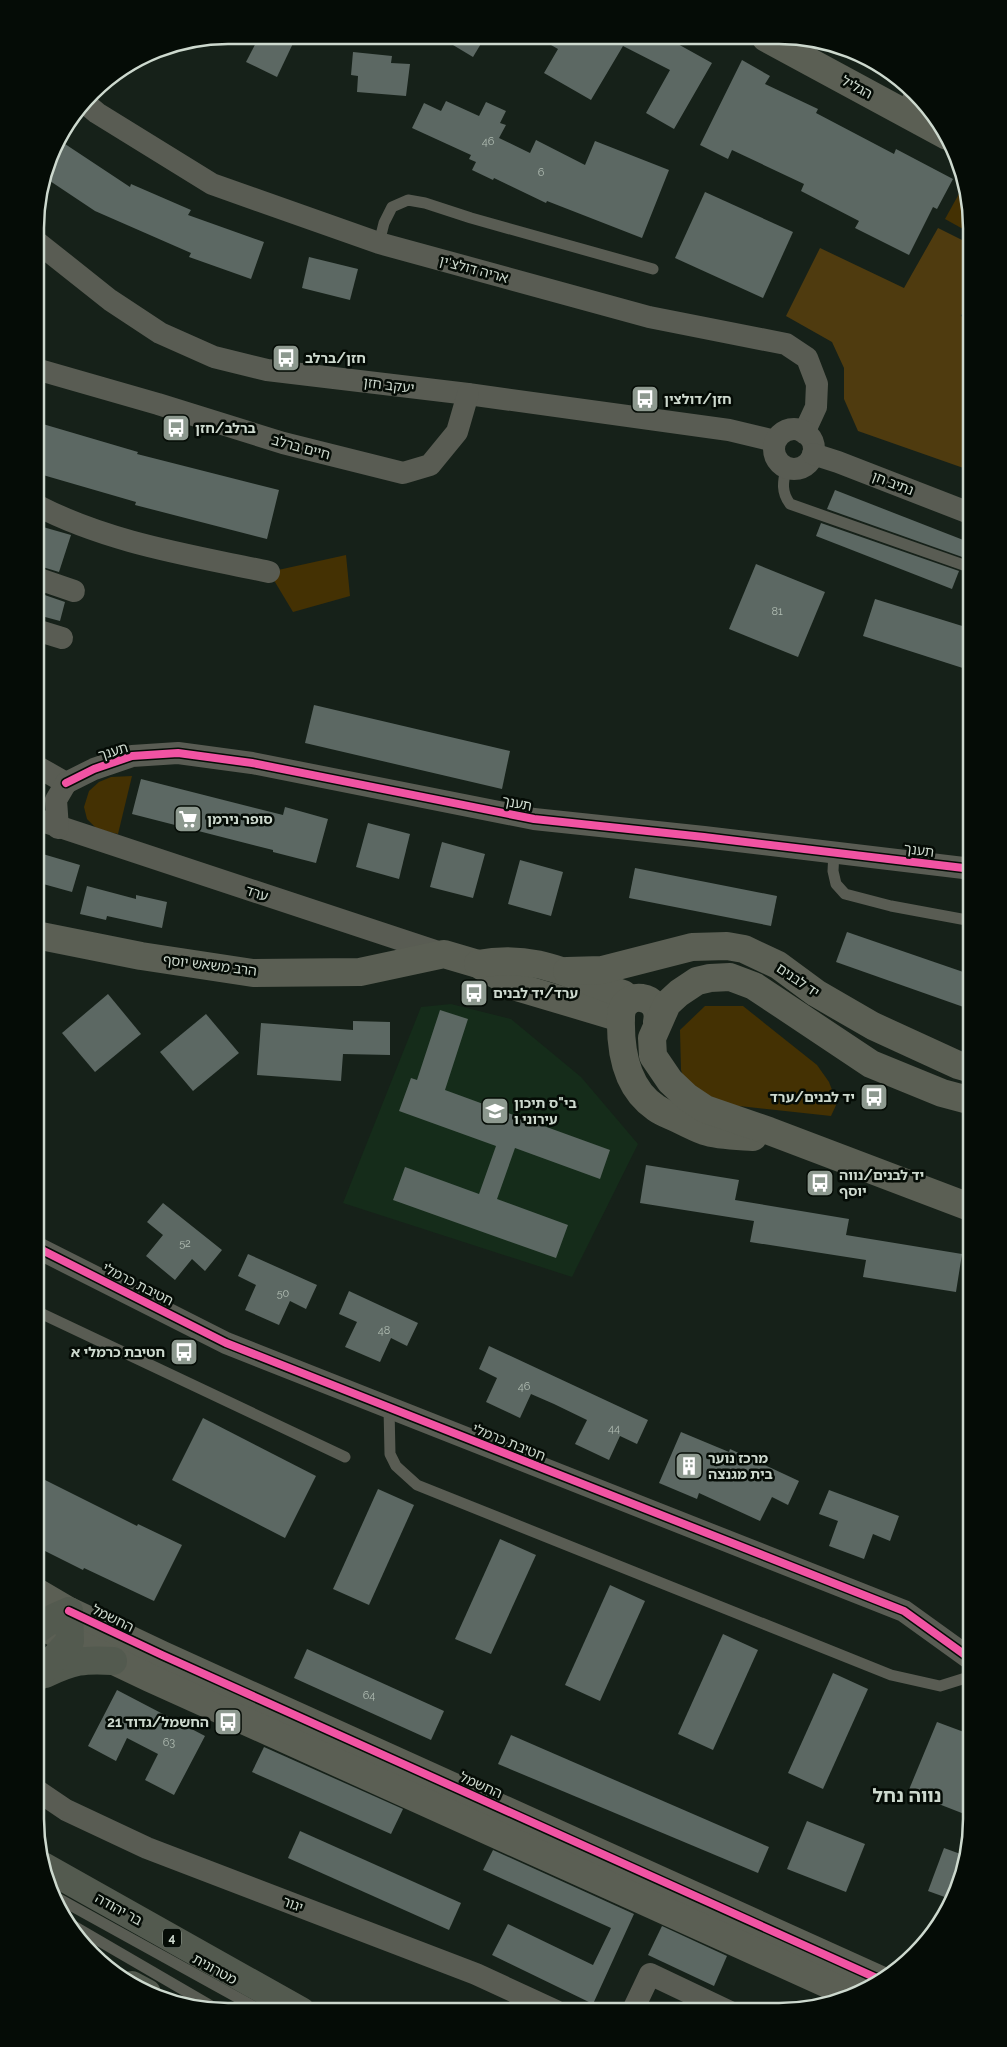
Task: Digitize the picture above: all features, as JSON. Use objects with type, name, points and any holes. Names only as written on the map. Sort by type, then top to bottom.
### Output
[{"type":"highway","points":[[44,1622],[69,1610],[70,1641],[44,1669]]},
{"type":"highway","points":[[44,1674],[63,1665],[85,1660],[114,1661]]},
{"type":"highway","name":"בר יהודה","points":[[51,1871],[287,2003]]},
{"type":"street","name":"הגליל","points":[[779,44],[911,103],[925,116]]},
{"type":"street","name":"אריה דולצ'ין","points":[[89,106],[212,184],[379,243],[649,318],[786,344],[807,358],[817,384],[816,407],[804,433]]},
{"type":"street","name":"יעקב חזן","points":[[44,248],[110,300],[160,333],[214,357],[266,370],[468,394],[729,430],[776,442]]},
{"type":"street","name":"חיים ברלב","points":[[44,371],[283,442],[404,473],[430,465],[457,432],[468,394]]},
{"type":"street","points":[[798,430],[804,433],[812,444],[812,454],[809,462],[798,469],[786,468],[780,464],[774,454],[776,442],[785,432],[798,430]]},
{"type":"street","name":"נתיב חן","points":[[812,454],[838,462],[963,511]]},
{"type":"street","points":[[44,508],[93,529],[151,548],[268,572]]},
{"type":"street","points":[[44,581],[74,591]]},
{"type":"street","points":[[44,632],[62,638]]},
{"type":"street","name":"תענך","points":[[66,783],[94,769],[132,756],[178,754],[252,764],[534,819],[963,868]]},
{"type":"street","points":[[44,771],[66,783],[56,800],[58,828]]},
{"type":"street","name":"ערד","points":[[44,822],[478,964],[517,987],[627,1010],[623,994],[567,971],[511,960],[478,964]]},
{"type":"street","name":"הרב משאש יוסף","points":[[44,937],[141,956],[253,973],[360,972],[444,954]]},
{"type":"street","name":"יד לבנים","points":[[567,971],[602,970],[700,946],[744,949],[778,965],[816,993],[873,1026],[963,1066]]},
{"type":"street","points":[[667,954],[647,975],[627,1010],[622,1043],[626,1066],[642,1094],[656,1108],[705,1132],[787,1138]]},
{"type":"street","points":[[963,1099],[942,1093],[871,1064],[754,986],[730,978],[710,978],[697,982],[679,993],[667,1004],[656,1025],[652,1038],[654,1056],[670,1081],[705,1109],[963,1205]]},
{"type":"street","points":[[627,1010],[629,1032],[646,1034],[656,1025]]},
{"type":"street","name":"חטיבת כרמלי","points":[[44,1251],[226,1343],[904,1611],[963,1654]]},
{"type":"street","name":"החשמל","points":[[44,1596],[171,1659],[874,1977]]},
{"type":"street","points":[[44,1629],[843,1991]]},
{"type":"street","name":"יגור","points":[[44,1796],[66,1810],[147,1848],[476,1974],[539,2003]]},
{"type":"street","points":[[636,2003],[650,1974],[711,2003]]},
{"type":"lane","points":[[379,243],[384,223],[392,207],[408,200],[425,203],[471,218],[653,269]]},
{"type":"lane","points":[[786,468],[783,483],[785,496],[790,504],[963,565]]},
{"type":"lane","points":[[834,852],[833,870],[836,884],[845,894],[891,906],[963,919]]},
{"type":"lane","points":[[44,1315],[345,1457]]},
{"type":"lane","points":[[389,1408],[390,1454],[396,1466],[417,1485],[892,1675],[940,1686],[963,1679]]},
{"type":"lane","name":"מטרונית","points":[[62,1900],[247,2003]]},
{"type":"lane","points":[[82,1931],[204,2002]]},
{"type":"shaded area","points":[[960,192],[963,229],[945,219]]},
{"type":"shaded area","points":[[938,228],[963,240],[963,312],[961,316],[963,317],[963,468],[858,431],[844,399],[844,368],[832,342],[786,316],[820,248],[904,288]]},
{"type":"shaded area","points":[[346,555],[350,596],[293,612],[269,572]]},
{"type":"shaded area","points":[[132,776],[118,834],[97,829],[87,819],[84,807],[89,791],[99,782],[111,777]]},
{"type":"shaded area","name":"בי\"ס תיכון עירוני ו","points":[[451,1004],[511,1019],[581,1077],[638,1144],[572,1277],[343,1203],[421,1007]]},
{"type":"shaded area","points":[[705,1006],[743,1006],[817,1065],[829,1082],[837,1103],[831,1116],[730,1105],[688,1088],[681,1070],[680,1030]]},
{"type":"building","points":[[255,44],[293,44],[277,77],[246,62]]},
{"type":"building","points":[[451,44],[481,44],[473,57]]},
{"type":"building","points":[[549,44],[678,44],[712,63],[674,129],[646,113],[670,70],[623,46],[591,100],[544,73],[558,49]]},
{"type":"building","points":[[353,52],[392,56],[391,63],[410,64],[406,96],[357,92],[358,76],[351,75]]},
{"type":"building","points":[[742,60],[770,76],[765,84],[818,109],[816,113],[894,154],[896,149],[953,179],[937,209],[933,207],[909,255],[855,228],[859,221],[801,191],[804,184],[732,150],[728,159],[700,145]]},
{"type":"building","points":[[446,101],[479,116],[486,102],[506,111],[500,123],[506,125],[499,138],[530,153],[536,140],[585,165],[595,141],[669,170],[642,238],[547,201],[546,203],[494,178],[493,180],[472,170],[476,162],[469,159],[471,155],[412,128],[424,103],[441,111]]},
{"type":"building","points":[[64,143],[130,187],[131,184],[191,210],[188,215],[264,242],[251,279],[189,257],[191,253],[95,211],[50,181]]},
{"type":"building","points":[[705,192],[793,232],[763,298],[675,258]]},
{"type":"building","points":[[309,257],[358,269],[350,300],[302,288]]},
{"type":"building","points":[[44,424],[138,452],[137,454],[279,490],[267,539],[135,505],[136,502],[44,475]]},
{"type":"building","points":[[835,490],[963,540],[963,557],[827,509]]},
{"type":"building","points":[[821,523],[959,571],[952,589],[816,536]]},
{"type":"building","points":[[44,527],[71,535],[59,572],[44,567]]},
{"type":"building","points":[[756,564],[825,592],[798,657],[729,629]]},
{"type":"building","points":[[44,595],[65,602],[60,621],[45,617],[44,619]]},
{"type":"building","points":[[875,599],[963,626],[963,668],[863,636]]},
{"type":"building","points":[[314,705],[510,751],[502,789],[305,743]]},
{"type":"building","points":[[141,779],[283,815],[285,807],[328,819],[316,863],[132,814]]},
{"type":"building","points":[[368,823],[410,834],[399,879],[356,867]]},
{"type":"building","points":[[442,842],[485,854],[473,898],[430,887]]},
{"type":"building","points":[[44,854],[80,865],[72,892],[44,884]]},
{"type":"building","points":[[520,860],[563,872],[551,916],[508,904]]},
{"type":"building","points":[[635,868],[777,896],[771,926],[629,898]]},
{"type":"building","points":[[87,886],[136,899],[136,895],[167,902],[162,928],[107,916],[106,920],[80,914]]},
{"type":"building","points":[[847,932],[963,972],[963,1007],[836,962]]},
{"type":"building","points":[[108,994],[141,1034],[95,1072],[62,1033]]},
{"type":"building","points":[[440,1010],[468,1019],[445,1090],[610,1150],[600,1179],[515,1148],[497,1199],[568,1225],[556,1258],[393,1200],[405,1167],[479,1194],[496,1146],[399,1111],[411,1078],[417,1080]]},
{"type":"building","points":[[206,1014],[239,1053],[193,1091],[160,1052]]},
{"type":"building","points":[[353,1021],[390,1022],[390,1055],[343,1054],[341,1081],[257,1075],[261,1023],[353,1030]]},
{"type":"building","points":[[646,1165],[739,1180],[735,1200],[849,1219],[846,1235],[962,1254],[956,1292],[863,1277],[866,1260],[750,1242],[754,1221],[640,1203]]},
{"type":"building","points":[[163,1203],[222,1250],[205,1271],[192,1259],[175,1280],[146,1256],[163,1235],[147,1222]]},
{"type":"building","points":[[248,1254],[317,1285],[306,1309],[290,1301],[279,1325],[245,1310],[256,1285],[238,1276]]},
{"type":"building","points":[[349,1291],[418,1323],[407,1346],[391,1338],[380,1362],[345,1347],[357,1322],[339,1314]]},
{"type":"building","points":[[489,1346],[648,1420],[637,1444],[620,1436],[609,1460],[575,1444],[587,1420],[554,1404],[531,1394],[520,1418],[486,1402],[497,1378],[479,1369]]},
{"type":"building","points":[[203,1418],[316,1476],[285,1538],[172,1480]]},
{"type":"building","points":[[681,1432],[729,1452],[730,1449],[799,1481],[788,1505],[772,1497],[760,1521],[699,1493],[697,1499],[659,1483]]},
{"type":"building","points":[[44,1480],[137,1526],[138,1524],[182,1545],[154,1601],[84,1568],[83,1570],[44,1550]]},
{"type":"building","points":[[378,1489],[414,1505],[369,1605],[333,1589]]},
{"type":"building","points":[[829,1490],[899,1516],[890,1541],[873,1534],[864,1559],[829,1546],[838,1521],[819,1514]]},
{"type":"building","points":[[500,1539],[536,1555],[491,1654],[455,1639]]},
{"type":"building","points":[[610,1585],[645,1601],[600,1701],[565,1685]]},
{"type":"building","points":[[723,1634],[758,1650],[713,1750],[678,1734]]},
{"type":"building","points":[[307,1649],[444,1711],[431,1740],[294,1678]]},
{"type":"building","points":[[833,1673],[868,1689],[823,1789],[788,1773]]},
{"type":"building","points":[[117,1690],[205,1736],[174,1795],[145,1780],[158,1754],[127,1738],[116,1761],[88,1746]]},
{"type":"building","points":[[937,1722],[963,1732],[963,1813],[908,1792]]},
{"type":"building","points":[[511,1735],[769,1847],[758,1873],[498,1764]]},
{"type":"building","points":[[264,1747],[403,1809],[391,1834],[252,1772]]},
{"type":"building","points":[[807,1821],[865,1844],[846,1892],[787,1869]]},
{"type":"building","points":[[300,1831],[461,1903],[449,1930],[288,1858]]},
{"type":"building","points":[[944,1848],[960,1854],[946,1897],[928,1891]]},
{"type":"building","points":[[493,1850],[634,1914],[593,2003],[492,1955],[508,1924],[593,1965],[611,1928],[483,1870]]},
{"type":"building","points":[[662,1926],[727,1956],[714,1986],[648,1955]]},
{"type":"cycle path","points":[[66,783],[94,769],[132,756],[178,753],[252,763],[534,819],[963,868]]},
{"type":"cycle path","points":[[44,1251],[226,1343],[904,1611],[963,1654]]},
{"type":"cycle path","points":[[69,1611],[162,1655],[874,1977]]},
{"type":"place","name":"חזן/ברלב","points":[[286,358]]},
{"type":"place","name":"חזן/דולצין","points":[[645,399]]},
{"type":"place","name":"ברלב/חזן","points":[[176,428]]},
{"type":"place","name":"סופר נירמן","points":[[188,819]]},
{"type":"place","name":"ערד/יד לבנים","points":[[474,993]]},
{"type":"place","name":"יד לבנים/ערד","points":[[874,1097]]},
{"type":"place","name":"בי\"ס תיכון עירוני ו","points":[[495,1111]]},
{"type":"place","name":"יד לבנים/נווה יוסף","points":[[820,1183]]},
{"type":"place","name":"חטיבת כרמלי א","points":[[184,1352]]},
{"type":"place","name":"מרכז נוער בית מגנצה","points":[[689,1466]]},
{"type":"place","name":"החשמל/גדוד 21","points":[[228,1722]]},
{"type":"district","name":"נווה נחל","points":[[907,1795]]}]
